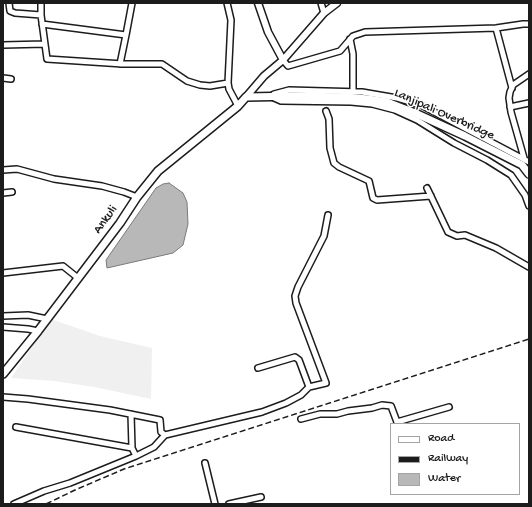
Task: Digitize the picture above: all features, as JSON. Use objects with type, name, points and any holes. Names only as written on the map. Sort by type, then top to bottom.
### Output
[{"type":"main road","name":"Lanjipali Overbridge","points":[[246,97],[346,97],[387,102],[465,136],[522,165],[529,174]]},
{"type":"main road","name":"Ankuli","points":[[3,374],[38,331],[120,223],[137,197],[158,172],[238,106],[246,97]]},
{"type":"street","points":[[9,3],[10,10],[15,13],[41,16]]},
{"type":"street","points":[[41,3],[41,16],[47,59],[120,64],[162,64],[187,81],[200,85],[210,86],[228,83]]},
{"type":"street","points":[[120,64],[132,3]]},
{"type":"street","points":[[227,3],[231,20],[228,83],[229,89],[238,106]]},
{"type":"street","points":[[258,3],[268,32],[283,60],[288,66],[340,51],[353,36],[365,32],[496,28],[529,24]]},
{"type":"street","points":[[322,3],[324,13]]},
{"type":"street","points":[[246,97],[264,76],[283,60],[324,13],[337,3]]},
{"type":"street","points":[[42,24],[126,35]]},
{"type":"street","points":[[496,28],[512,88]]},
{"type":"street","points":[[350,39],[353,54],[353,92]]},
{"type":"street","points":[[3,45],[45,44]]},
{"type":"street","points":[[524,158],[510,107],[509,98],[513,85],[529,74]]},
{"type":"street","points":[[3,78],[11,79]]},
{"type":"street","points":[[270,96],[289,90],[381,94],[397,98],[421,105],[524,158],[529,162]]},
{"type":"street","points":[[270,96],[280,102],[351,102],[372,104],[395,110],[417,120],[449,140],[488,160],[511,175],[525,195],[529,206]]},
{"type":"street","points":[[510,107],[529,103]]},
{"type":"street","points":[[326,111],[330,148],[334,163],[339,167],[369,181],[373,198],[377,200],[430,196]]},
{"type":"street","points":[[3,170],[17,169],[54,179],[102,186],[137,197]]},
{"type":"street","points":[[427,188],[448,232],[457,236],[465,235],[496,248],[529,266]]},
{"type":"street","points":[[3,193],[12,192]]},
{"type":"street","points":[[14,504],[136,456],[154,447],[165,435],[262,412],[277,407],[300,395],[309,387],[326,383],[296,303],[295,296],[298,287],[324,236],[328,215]]},
{"type":"street","points":[[3,273],[63,266],[78,278]]},
{"type":"street","points":[[3,316],[28,315],[47,319]]},
{"type":"street","points":[[3,327],[28,328],[38,331]]},
{"type":"street","points":[[258,368],[295,357],[300,360],[309,387]]},
{"type":"street","points":[[3,397],[110,410],[160,420],[161,432],[165,435]]},
{"type":"street","points":[[301,419],[320,414],[337,414],[382,405],[391,406],[397,422],[449,407]]},
{"type":"street","points":[[131,414],[132,448],[136,456]]},
{"type":"street","points":[[16,427],[132,448]]},
{"type":"street","points":[[205,464],[215,504]]},
{"type":"street","points":[[229,504],[260,497]]},
{"type":"shaded area","points":[[51,319],[100,336],[152,348],[151,399],[94,387],[54,381],[11,378]]},
{"type":"water","points":[[169,183],[183,193],[187,202],[188,224],[183,245],[173,253],[107,268],[106,260],[156,188],[163,184]]},
{"type":"railway","points":[[46,504],[124,469],[529,339]]}]
